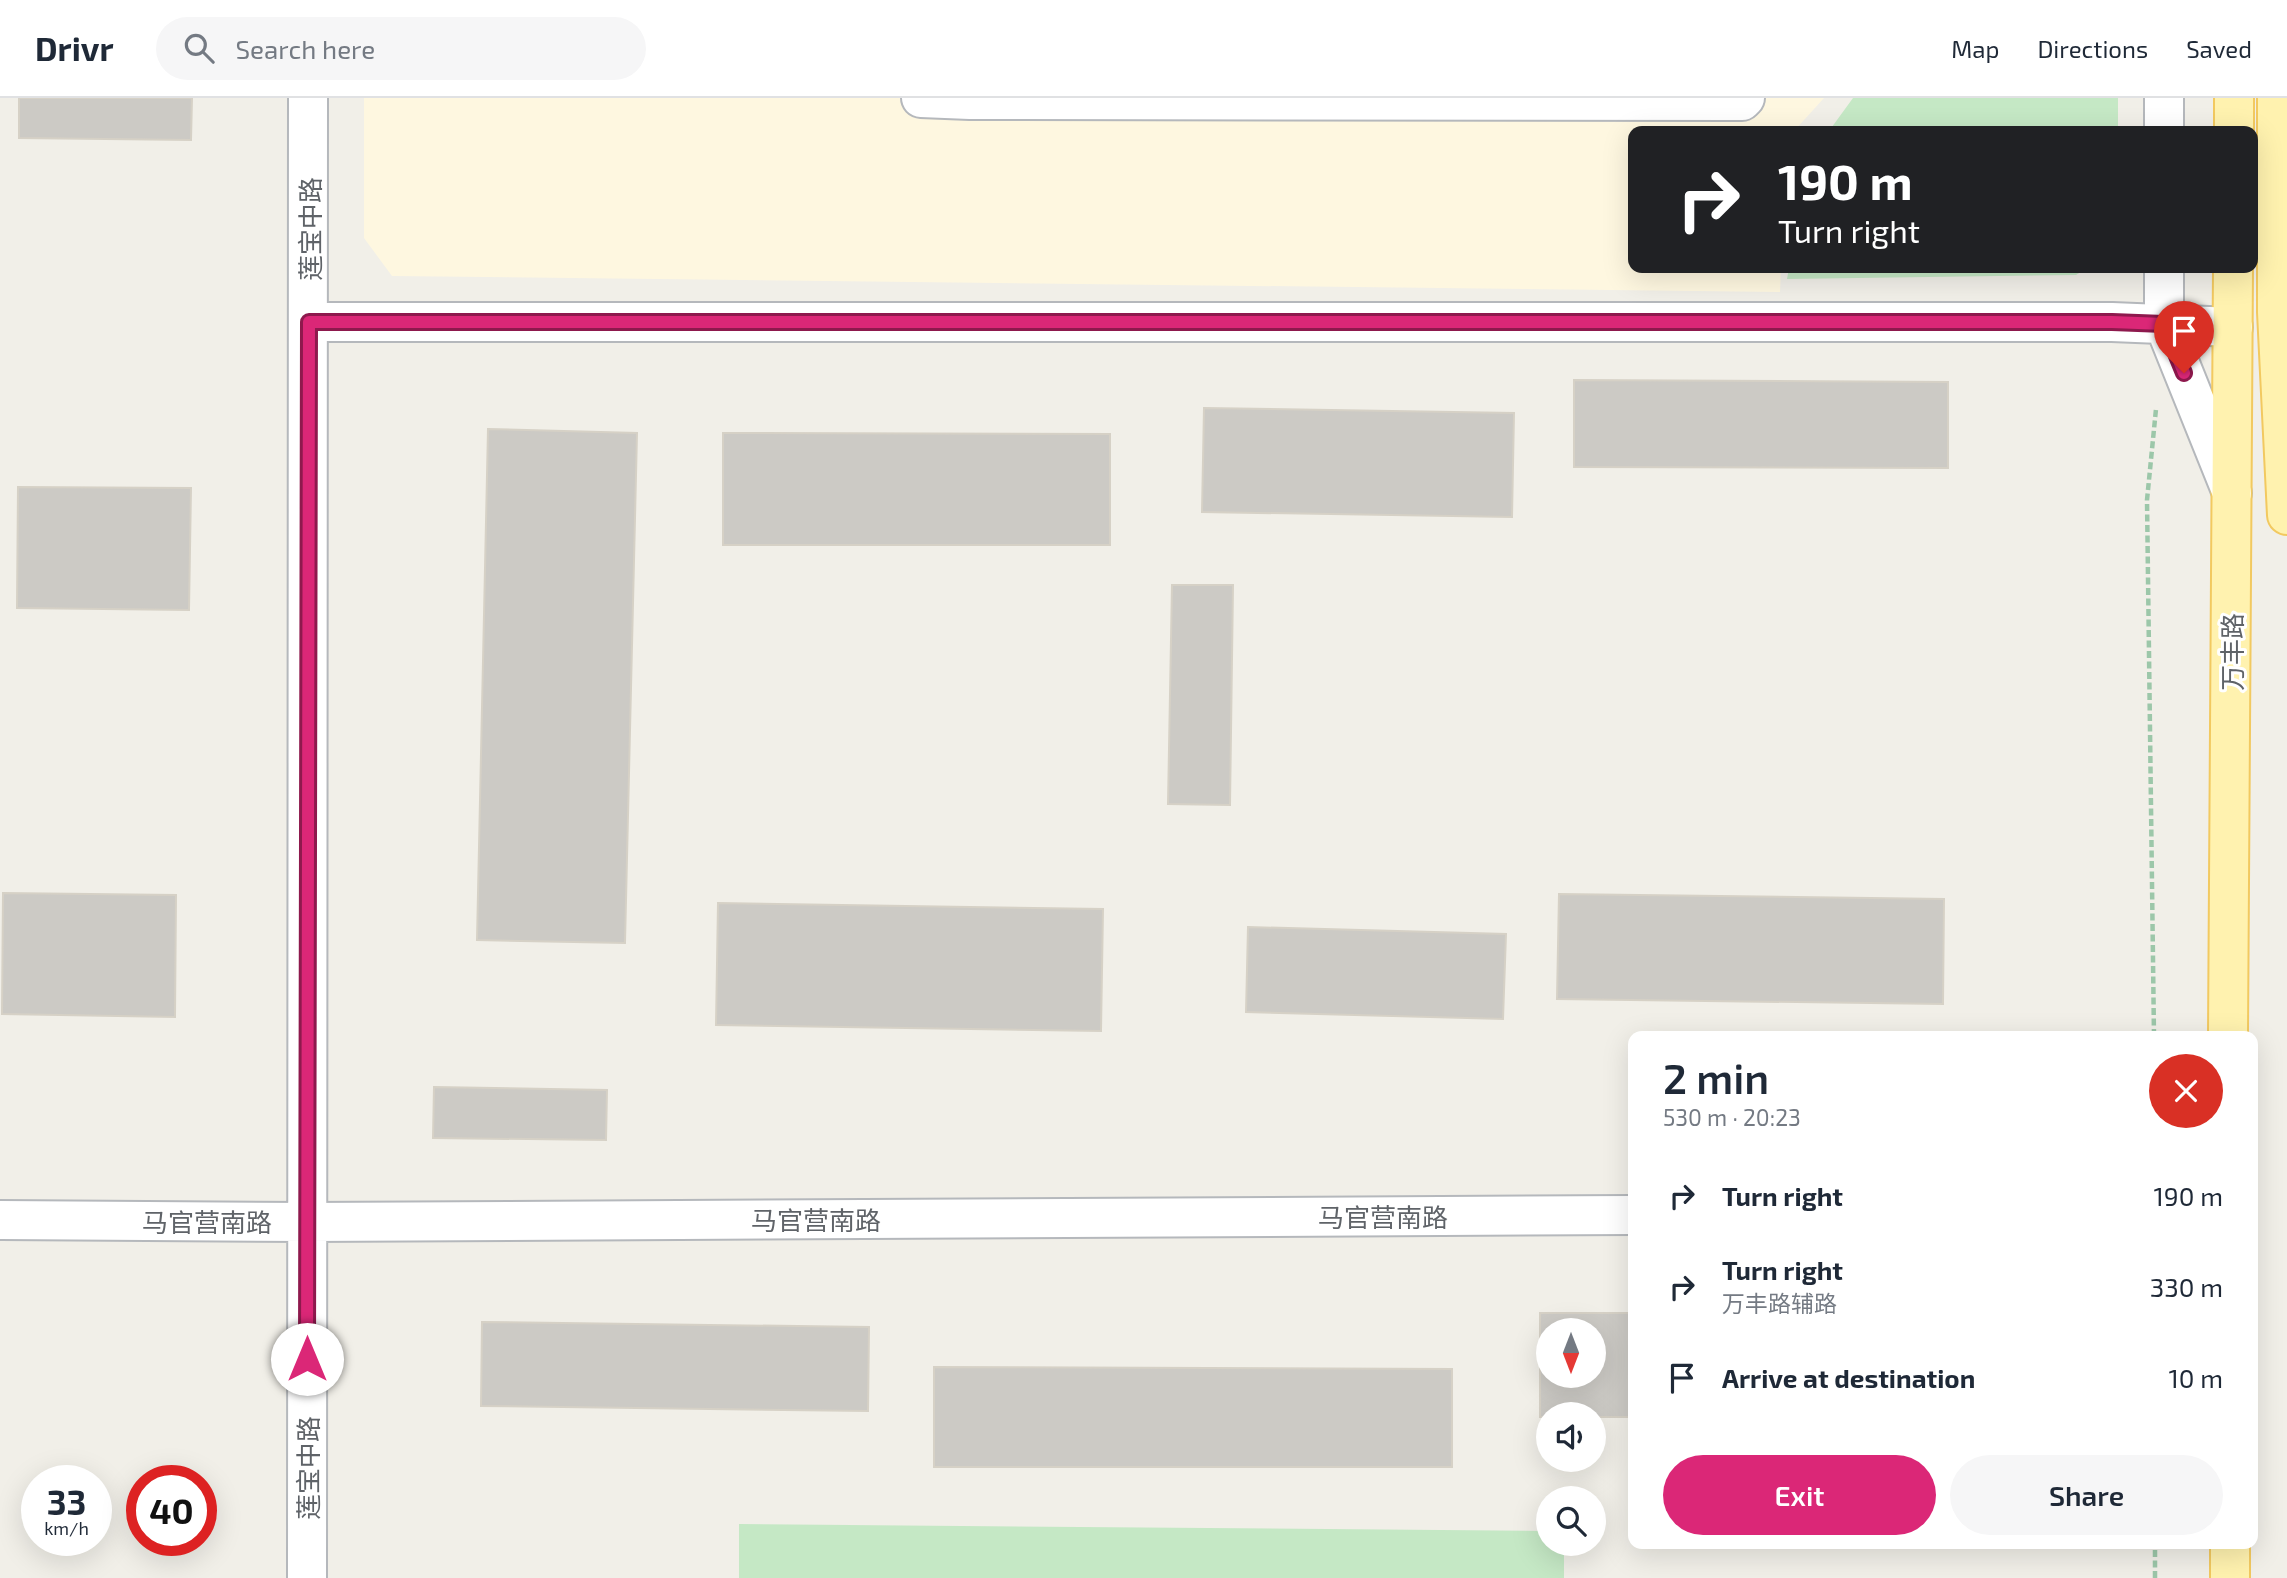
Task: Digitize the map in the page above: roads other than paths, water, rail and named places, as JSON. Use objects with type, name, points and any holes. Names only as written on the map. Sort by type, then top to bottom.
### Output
[{"type":"main road","points":[[2234,98],[2234,126]]},
{"type":"main road","points":[[2277,98],[2277,312],[2287,515]]},
{"type":"main road","name":"万丰路","points":[[2228,1031],[2233,273]]},
{"type":"main road","points":[[2230,1549],[2230,1578]]},
{"type":"street","name":"莲宝中路","points":[[307,1578],[308,98]]},
{"type":"street","points":[[921,98],[1673,101],[1742,101],[1745,98]]},
{"type":"street","points":[[2164,98],[2164,126]]},
{"type":"street","points":[[2164,273],[2164,324],[2232,493]]},
{"type":"street","points":[[309,322],[2112,322],[2233,327]]},
{"type":"street","name":"马官营南路","points":[[0,1220],[308,1222],[1628,1215]]}]
